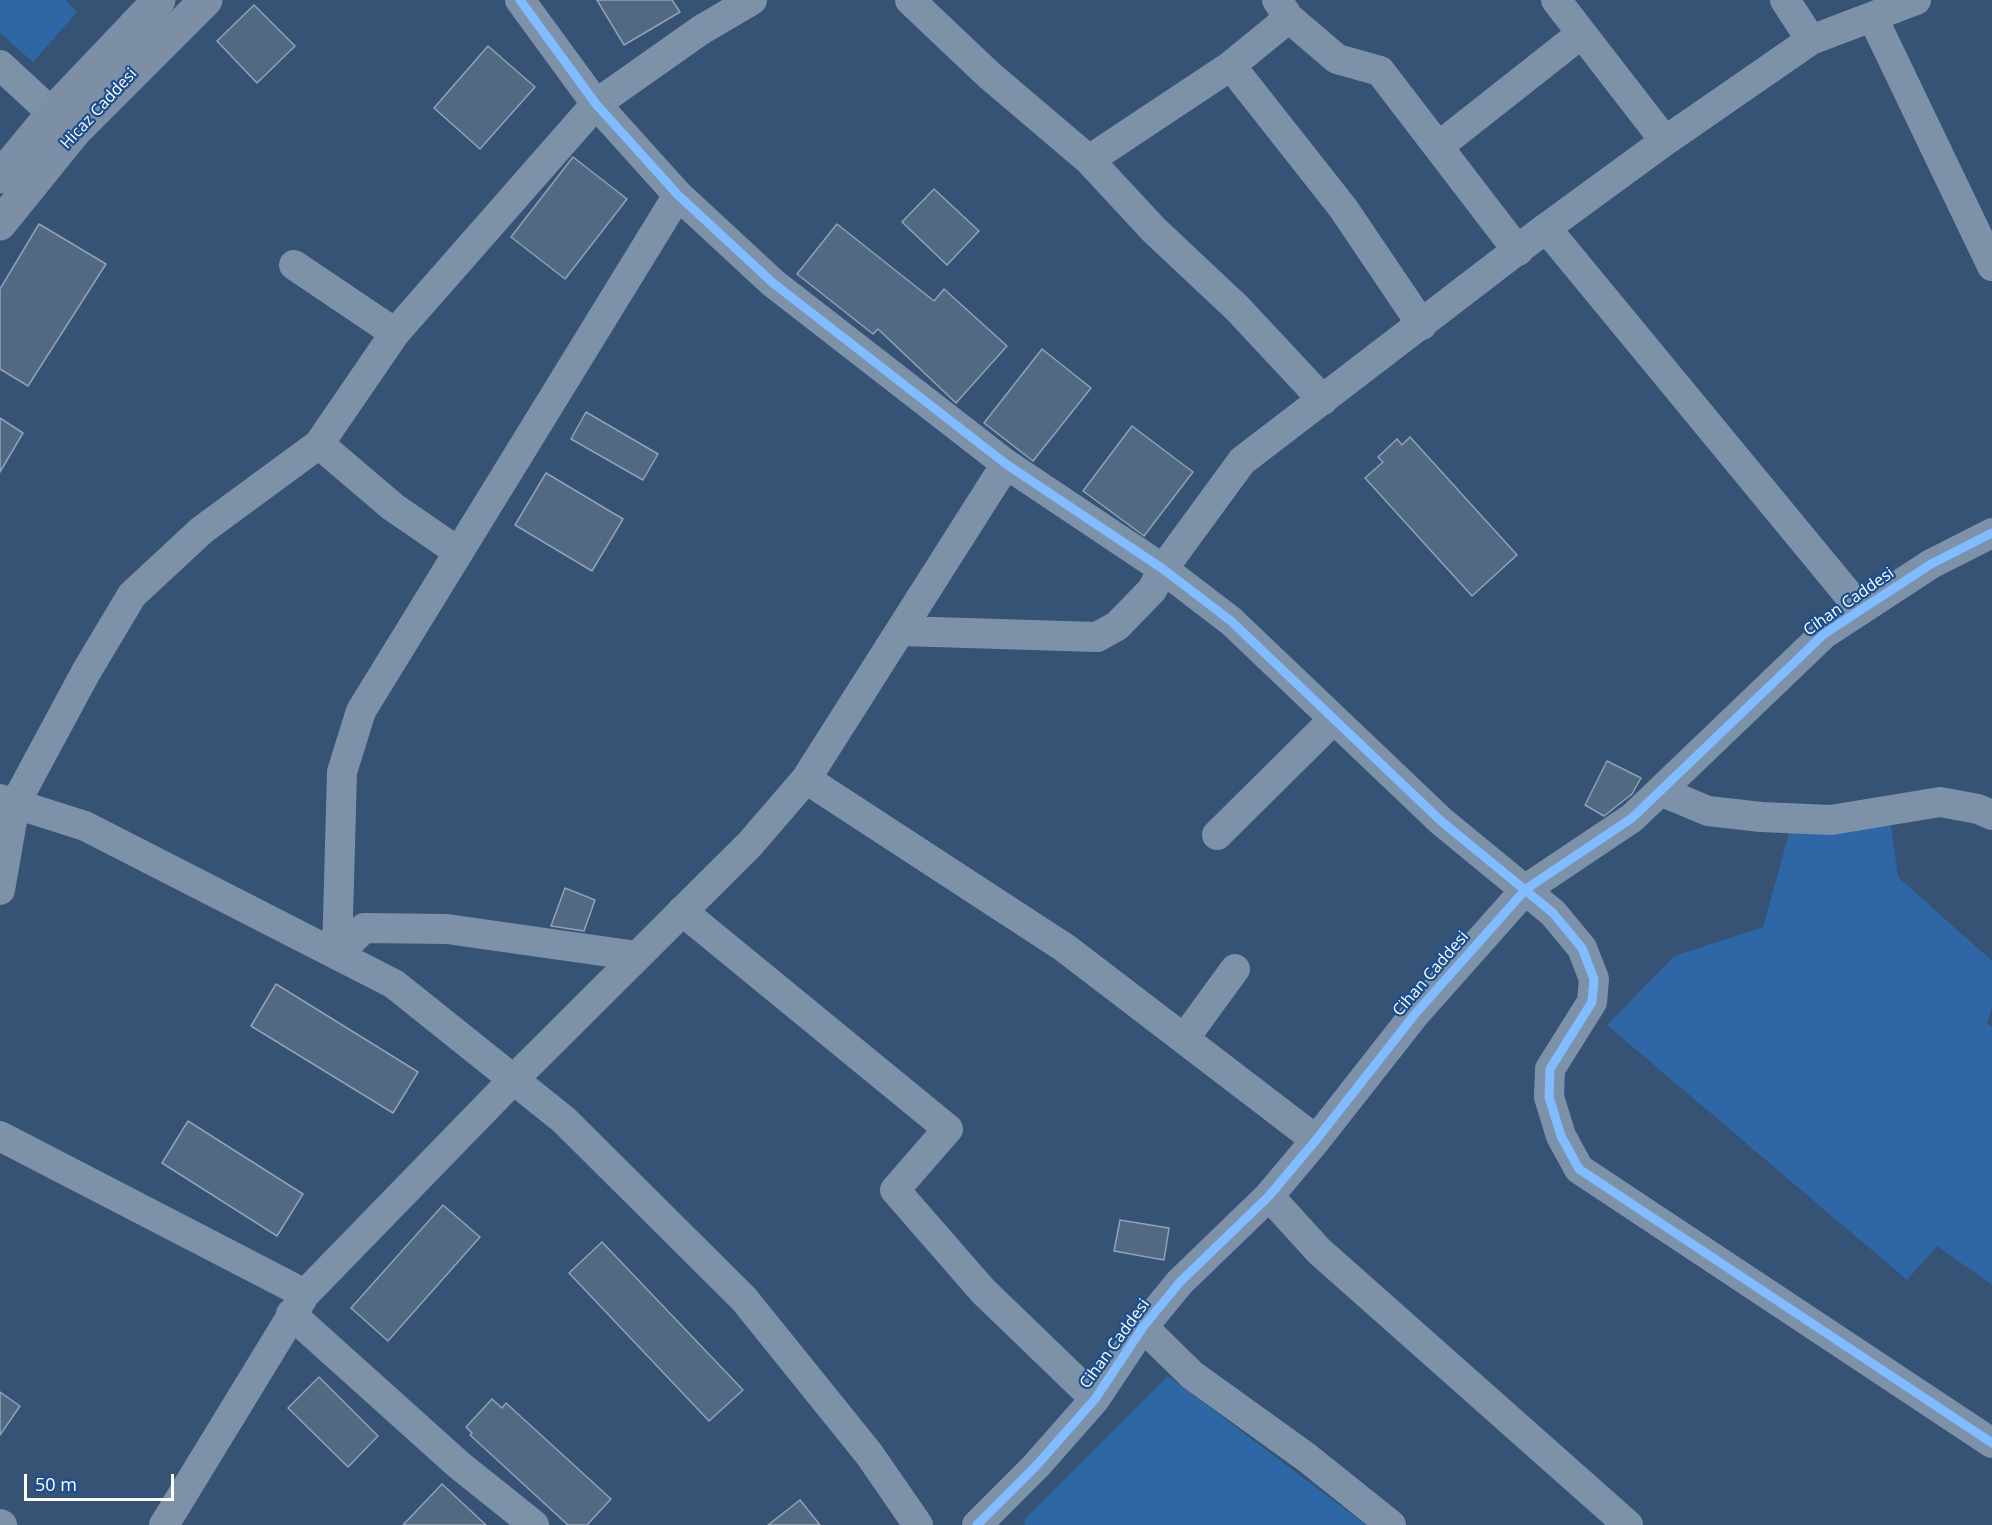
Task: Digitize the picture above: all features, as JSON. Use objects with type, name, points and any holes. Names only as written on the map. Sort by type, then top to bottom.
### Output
[{"type":"main road","name":"Hicaz Caddesi","points":[[0,177],[52,114],[159,0]]},
{"type":"main road","name":"Hicaz Caddesi","points":[[0,224],[76,130],[206,0]]},
{"type":"street","points":[[520,0],[596,104],[678,195],[773,284],[1006,464],[1163,569],[1231,621],[1441,821],[1553,913],[1582,948],[1594,979],[1592,1002],[1550,1069],[1549,1097],[1561,1136],[1579,1169],[1992,1443]]},
{"type":"street","points":[[0,890],[8,802],[132,595],[202,530],[319,444],[395,333],[596,104],[701,30],[752,0]]},
{"type":"street","points":[[910,0],[989,75],[1089,160],[1154,230],[1237,308],[1323,400]]},
{"type":"street","points":[[1556,0],[1665,141]]},
{"type":"street","points":[[1785,0],[1811,40]]},
{"type":"street","points":[[901,631],[1097,637],[1117,626],[1152,590],[1163,569],[1242,461],[1546,228],[1665,141],[1811,40],[1916,0]]},
{"type":"street","points":[[1089,160],[1231,66],[1283,9],[1337,59],[1380,71],[1518,251]]},
{"type":"street","points":[[1873,18],[1992,266]]},
{"type":"street","points":[[1439,146],[1581,34]]},
{"type":"street","points":[[0,65],[52,114]]},
{"type":"street","points":[[1231,66],[1343,208],[1422,325]]},
{"type":"street","points":[[337,955],[342,772],[361,711],[457,551],[678,195]]},
{"type":"street","points":[[1546,228],[1861,610]]},
{"type":"street","points":[[294,265],[395,333]]},
{"type":"street","points":[[319,444],[393,507],[457,551]]},
{"type":"street","points":[[164,1525],[253,1382],[298,1304],[514,1079],[750,844],[806,779],[1006,464]]},
{"type":"street","name":"Cihan Caddesi","points":[[984,1522],[1095,1399],[1143,1327],[1180,1282],[1269,1196],[1415,1014],[1526,889],[1632,818],[1824,634],[1931,564],[1992,533]]},
{"type":"street","points":[[1217,835],[1334,719]]},
{"type":"street","points":[[806,779],[1065,948],[1316,1140]]},
{"type":"street","points":[[1660,791],[1708,811],[1761,817],[1831,820],[1940,802],[1978,809],[1992,815]]},
{"type":"street","points":[[8,802],[85,826],[394,984],[514,1079],[564,1120],[744,1299],[869,1454],[918,1525]]},
{"type":"street","points":[[682,911],[948,1129],[895,1190],[983,1291],[1095,1399]]},
{"type":"street","points":[[337,955],[364,928],[447,929],[637,956]]},
{"type":"street","points":[[1184,1039],[1235,969]]},
{"type":"street","points":[[0,1136],[298,1304],[459,1465],[534,1525]]},
{"type":"street","points":[[1269,1196],[1319,1251],[1628,1525]]},
{"type":"street","points":[[1143,1327],[1192,1375],[1306,1457],[1391,1525]]},
{"type":"shaded area","points":[[0,0],[66,0],[77,12],[33,62],[0,33]]},
{"type":"shaded area","points":[[1891,825],[1898,877],[1992,961],[1992,1008],[1987,1023],[1992,1027],[1992,1285],[1937,1246],[1907,1280],[1607,1025],[1674,956],[1763,927],[1790,830]]},
{"type":"shaded area","points":[[1168,1376],[1366,1525],[1025,1525],[1024,1520]]},
{"type":"building","points":[[597,0],[672,0],[680,12],[624,45]]},
{"type":"building","points":[[254,5],[295,46],[257,83],[217,41]]},
{"type":"building","points":[[488,46],[535,87],[480,149],[434,108]]},
{"type":"building","points":[[573,157],[627,199],[565,279],[511,237]]},
{"type":"building","points":[[934,189],[979,231],[947,265],[902,222]]},
{"type":"building","points":[[39,224],[106,264],[28,386],[0,369],[0,289]]},
{"type":"building","points":[[837,224],[934,301],[944,289],[1007,346],[956,403],[878,329],[873,334],[797,274]]},
{"type":"building","points":[[1042,349],[1091,388],[1033,461],[984,423]]},
{"type":"building","points":[[586,412],[658,454],[643,480],[571,439]]},
{"type":"building","points":[[0,418],[23,433],[0,472]]},
{"type":"building","points":[[1132,426],[1193,472],[1144,536],[1083,491]]},
{"type":"building","points":[[1410,437],[1517,555],[1472,596],[1365,478],[1383,462],[1378,457],[1397,439],[1402,445]]},
{"type":"building","points":[[546,473],[623,519],[592,571],[515,525]]},
{"type":"building","points":[[1607,761],[1641,778],[1632,794],[1604,816],[1585,805]]},
{"type":"building","points":[[565,888],[595,900],[584,931],[551,926]]},
{"type":"building","points":[[276,984],[418,1072],[393,1113],[251,1026]]},
{"type":"building","points":[[188,1121],[303,1194],[277,1236],[162,1163]]},
{"type":"building","points":[[443,1205],[480,1237],[388,1341],[351,1308]]},
{"type":"building","points":[[1120,1220],[1169,1228],[1164,1260],[1114,1251]]},
{"type":"building","points":[[602,1242],[743,1390],[709,1421],[569,1273]]},
{"type":"building","points":[[319,1377],[378,1436],[348,1467],[288,1408]]},
{"type":"building","points":[[0,1392],[20,1406],[0,1435]]},
{"type":"building","points":[[492,1399],[502,1408],[506,1403],[611,1499],[587,1525],[568,1525],[470,1435],[472,1433],[466,1427]]},
{"type":"building","points":[[442,1484],[486,1525],[403,1525]]},
{"type":"building","points":[[800,1500],[820,1525],[768,1525]]},
{"type":"cycle path","points":[[520,0],[596,104],[678,195],[773,283],[1006,464],[1163,569],[1231,621],[1441,821],[1553,913],[1582,948],[1594,979],[1592,1002],[1550,1069],[1549,1097],[1561,1136],[1579,1169],[1992,1443]]},
{"type":"cycle path","points":[[977,1525],[1036,1466],[1095,1399],[1143,1327],[1180,1282],[1269,1196],[1415,1014],[1526,889],[1632,818],[1824,634],[1931,564],[1992,533]]}]
